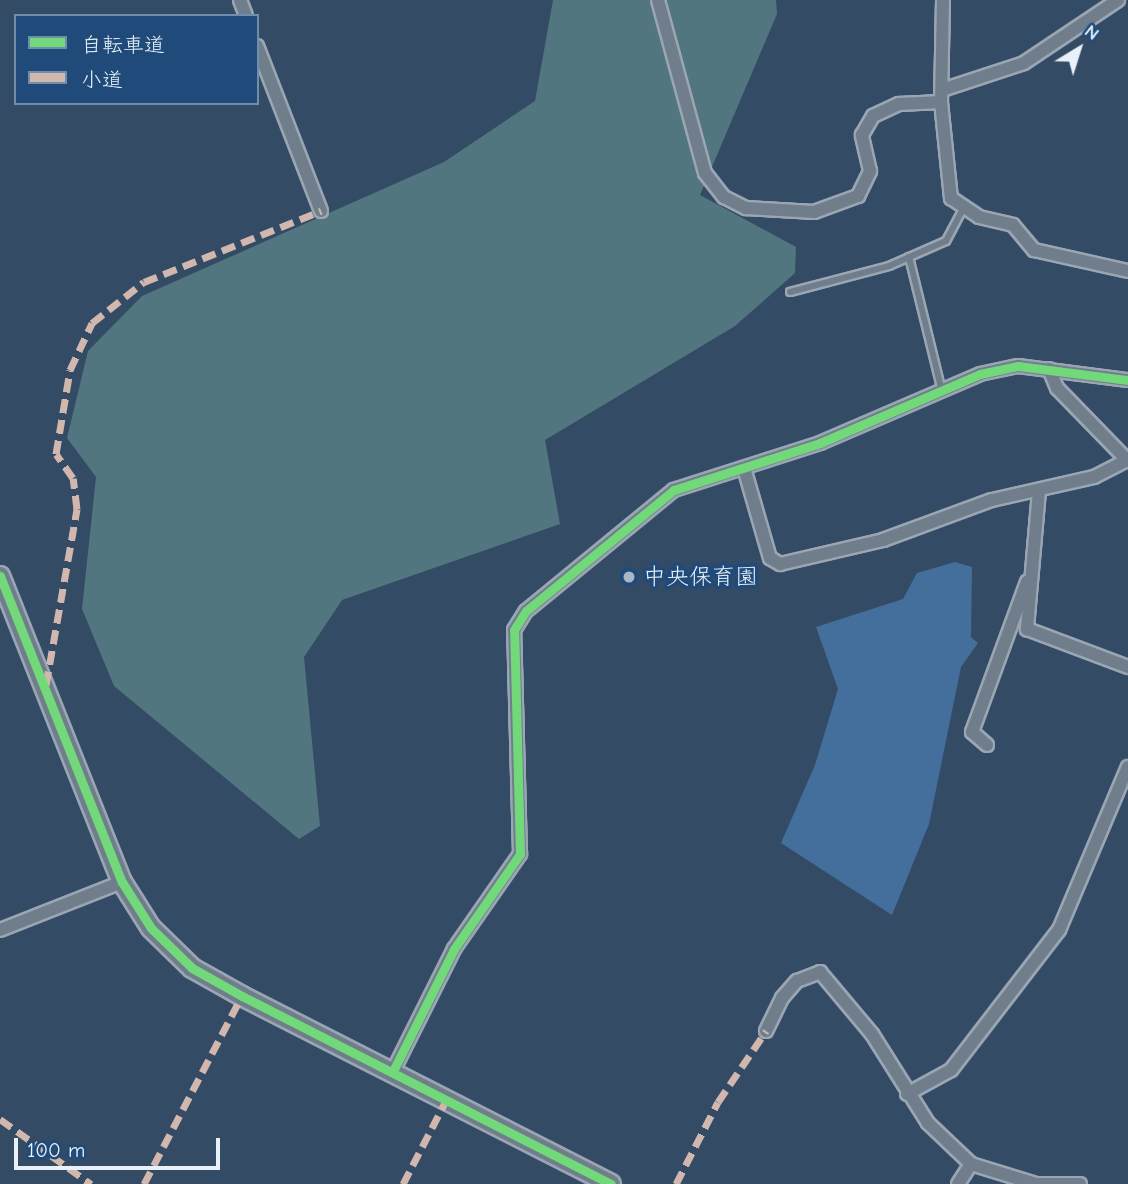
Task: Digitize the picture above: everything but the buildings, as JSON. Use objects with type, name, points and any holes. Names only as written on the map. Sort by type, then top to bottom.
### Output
[{"type":"street","points":[[658,0],[705,173],[724,197],[746,208],[814,212],[858,196],[868,183],[862,135],[873,116],[899,104],[943,96],[1024,63],[1118,0]]},
{"type":"street","points":[[943,0],[943,96],[949,188],[962,209],[1013,225],[1034,250],[1128,271]]},
{"type":"street","points":[[259,51],[321,211]]},
{"type":"street","points":[[393,1071],[454,949],[520,854],[514,630],[559,580],[655,500],[942,391],[1018,366],[1128,380]]},
{"type":"street","points":[[744,468],[770,558],[780,564],[883,540],[926,520],[1039,491],[1128,461],[1057,388],[1049,369]]},
{"type":"street","points":[[1039,491],[1027,629],[1128,667]]},
{"type":"street","points":[[987,745],[972,732],[1032,568]]},
{"type":"street","points":[[0,576],[122,882],[151,928],[192,968],[611,1184]]},
{"type":"street","points":[[907,1094],[951,1070],[1059,930],[1128,767]]},
{"type":"street","points":[[0,930],[122,882]]},
{"type":"street","points":[[766,1031],[782,998],[797,981],[820,972],[872,1034],[907,1094],[971,1164],[1036,1184],[1080,1184]]},
{"type":"street","points":[[958,1184],[971,1164]]},
{"type":"lane","points":[[790,292],[909,257],[946,241],[962,209]]},
{"type":"lane","points":[[909,257],[942,391]]},
{"type":"green space","points":[[553,0],[776,0],[777,14],[700,195],[796,247],[795,273],[735,326],[545,440],[560,524],[342,600],[304,657],[320,826],[299,839],[114,686],[82,609],[96,477],[67,438],[88,351],[142,296],[444,162],[535,101]]},
{"type":"water","points":[[955,562],[972,567],[971,637],[978,643],[961,667],[929,824],[892,915],[781,843],[815,765],[838,689],[816,627],[903,599],[917,573]]},
{"type":"marked path","points":[[46,685],[77,509],[73,478],[56,454],[70,370],[92,323],[144,282],[321,211]]},
{"type":"marked path","points":[[144,1184],[242,996]]},
{"type":"marked path","points":[[676,1184],[718,1102],[766,1031]]},
{"type":"marked path","points":[[403,1184],[448,1097]]},
{"type":"marked path","points":[[0,1119],[91,1184]]},
{"type":"cycle path","points":[[393,1071],[454,949],[520,854],[514,630],[526,611],[674,490],[820,443],[980,374],[1018,366],[1128,380]]},
{"type":"cycle path","points":[[0,576],[122,882],[151,928],[192,968],[242,996],[611,1184]]},
{"type":"place","name":"中央保育園","points":[[629,577]]}]
